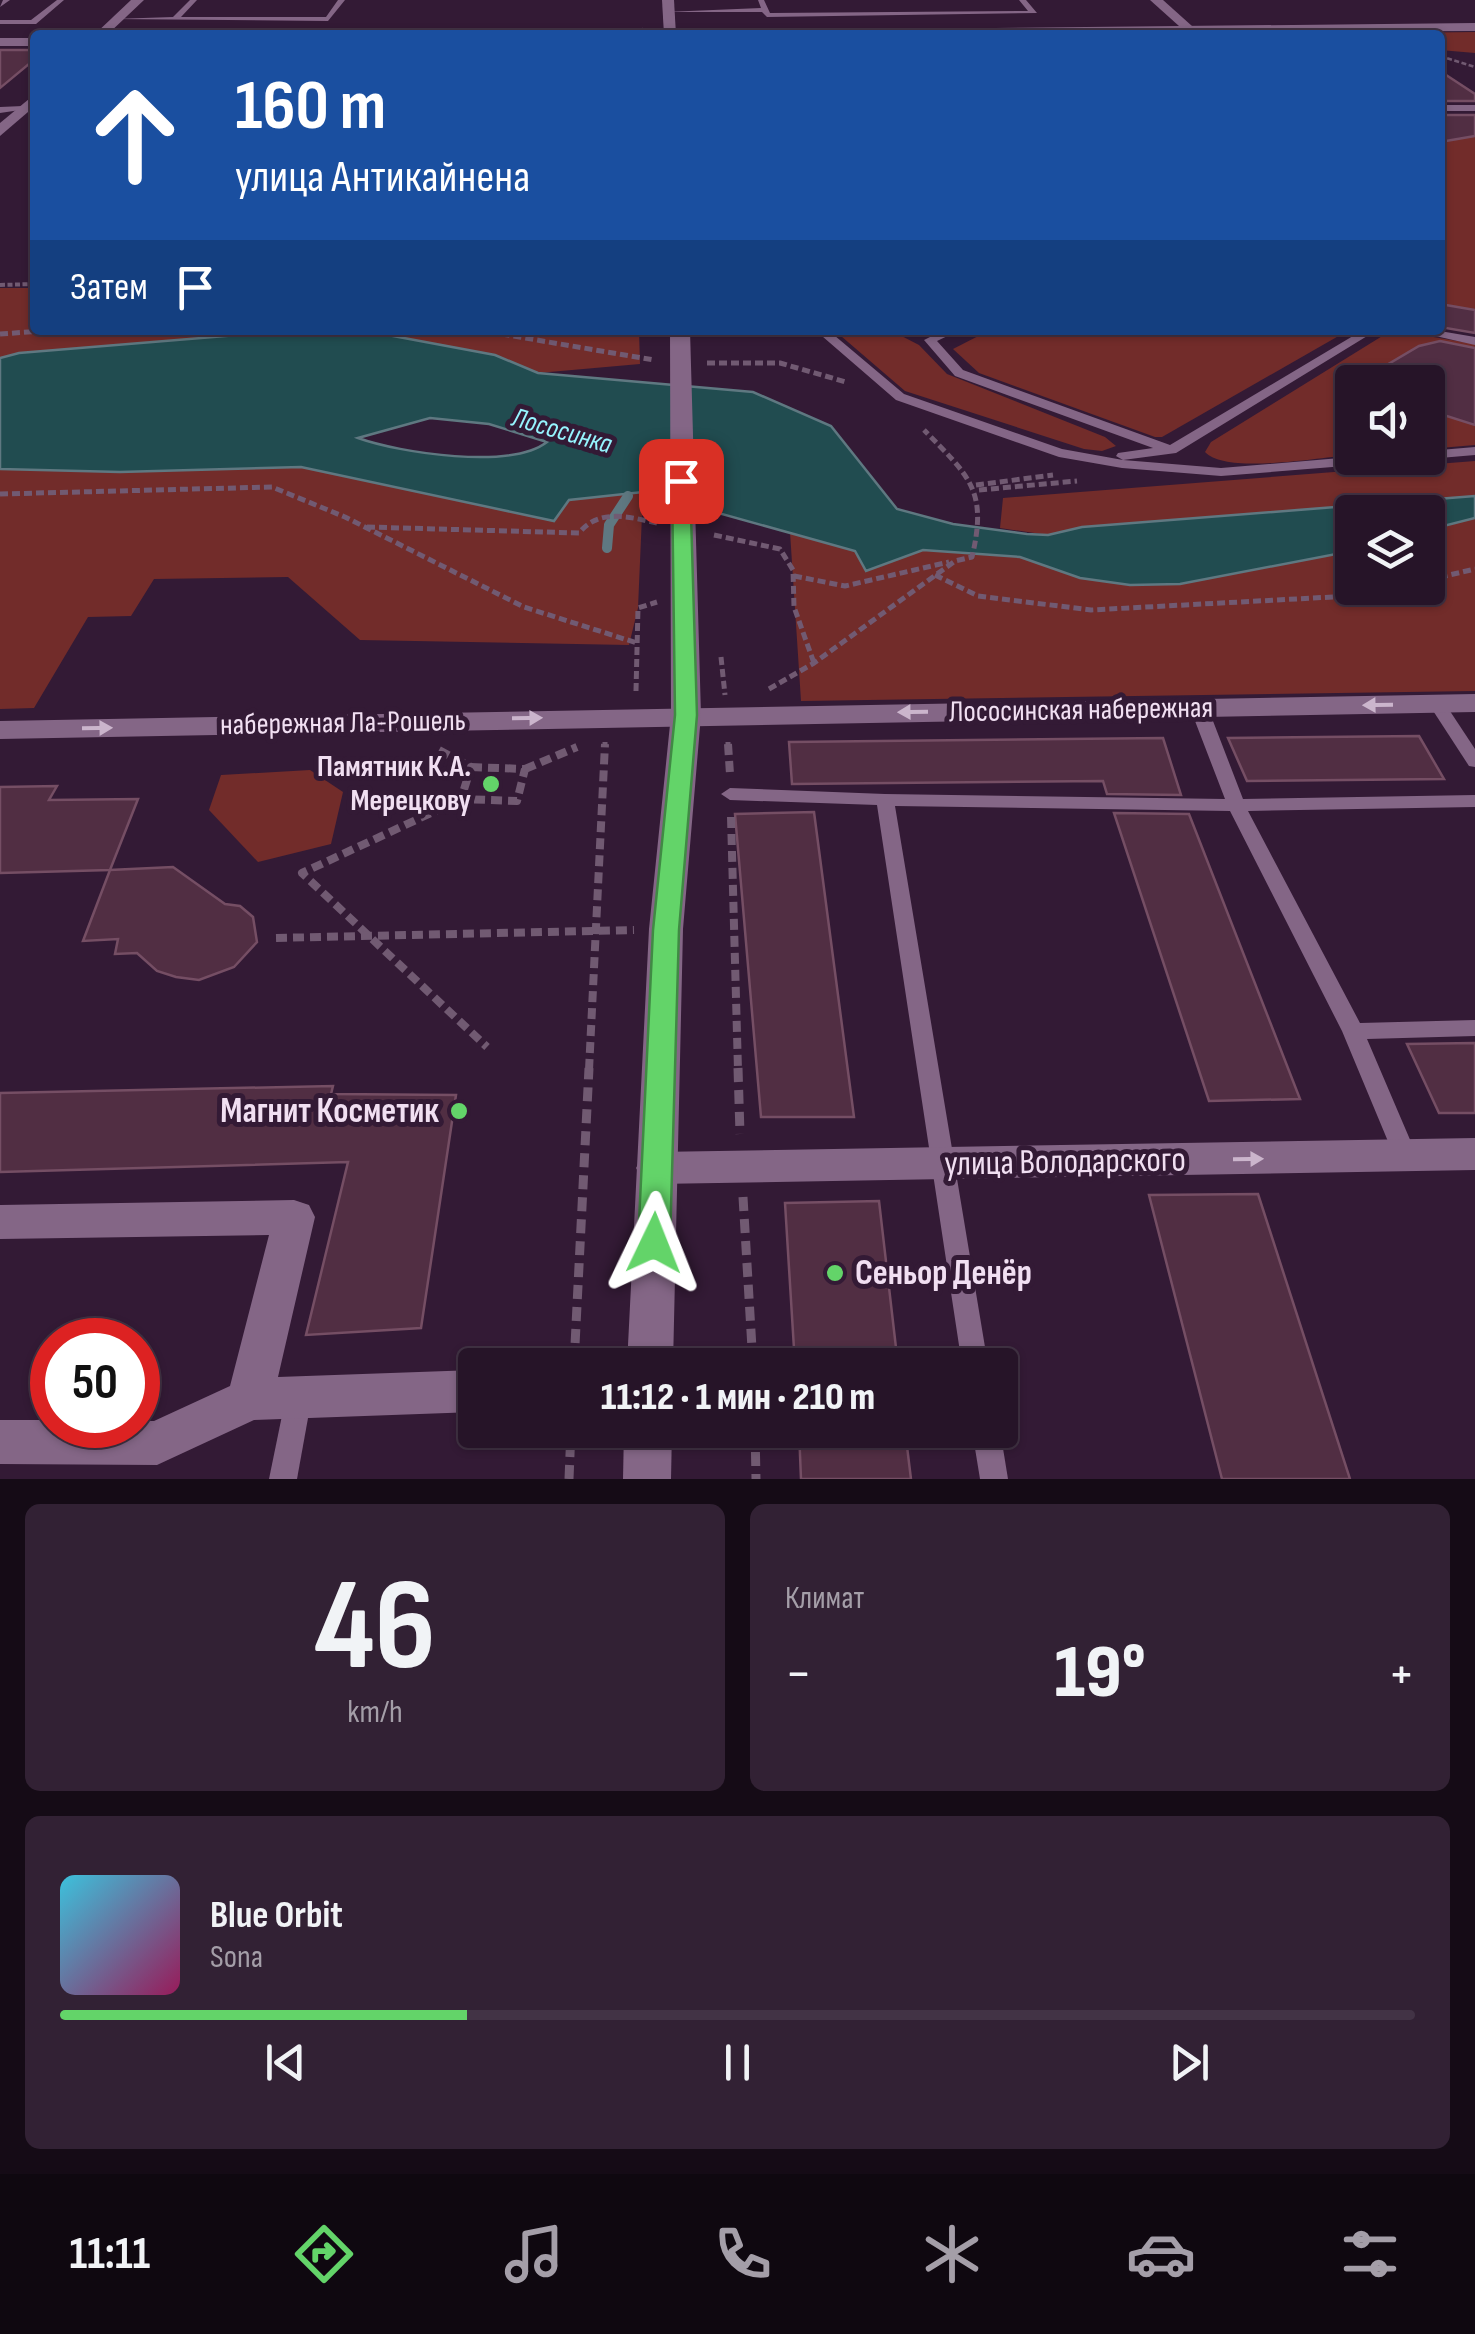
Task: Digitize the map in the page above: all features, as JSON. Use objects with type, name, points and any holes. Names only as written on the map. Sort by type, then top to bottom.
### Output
[{"type":"main road","points":[[105,30],[138,0]]},
{"type":"main road","points":[[1156,0],[1190,30]]},
{"type":"main road","points":[[1305,30],[1475,27]]},
{"type":"main road","points":[[0,42],[30,42]]},
{"type":"main road","points":[[0,131],[29,104]]},
{"type":"main road","points":[[651,1348],[666,930],[686,715],[680,335]]},
{"type":"main road","name":"Лососинская набережная","points":[[686,715],[1475,702]]},
{"type":"main road","name":"набережная Ла-Рошель","points":[[0,730],[686,715]]},
{"type":"main road","name":"улица Володарского","points":[[656,1168],[1475,1154]]},
{"type":"main road","points":[[0,1222],[294,1216],[250,1398]]},
{"type":"main road","points":[[0,1442],[157,1443],[250,1398],[458,1391]]},
{"type":"main road","points":[[647,1479],[648,1448]]},
{"type":"lane","points":[[0,5],[7,0]]},
{"type":"lane","points":[[0,22],[32,22],[61,0]]},
{"type":"lane","points":[[175,20],[194,0]]},
{"type":"lane","points":[[117,19],[328,19],[342,0]]},
{"type":"lane","points":[[761,0],[767,15],[920,7],[916,0]]},
{"type":"lane","points":[[834,0],[837,8],[855,11],[1033,13],[1022,0]]},
{"type":"lane","points":[[669,6],[765,10]]},
{"type":"lane","points":[[234,20],[242,10]]},
{"type":"lane","points":[[855,11],[863,30]]},
{"type":"lane","points":[[0,110],[29,104]]},
{"type":"lane","points":[[1445,108],[1475,108]]},
{"type":"lane","points":[[827,335],[900,397],[1059,453],[1101,461],[1221,472],[1335,463]]},
{"type":"lane","points":[[942,335],[930,340],[958,373],[1170,450]]},
{"type":"lane","points":[[1101,461],[1170,450],[1363,335]]},
{"type":"lane","points":[[1442,335],[1475,341]]},
{"type":"lane","points":[[1445,454],[1475,451]]},
{"type":"lane","points":[[1436,703],[1475,762]]},
{"type":"lane","points":[[1199,708],[1236,805],[1352,1031],[1405,1156]]},
{"type":"lane","points":[[730,794],[1236,805],[1475,801]]},
{"type":"lane","points":[[885,800],[971,1348]]},
{"type":"lane","points":[[1352,1031],[1475,1028]]},
{"type":"lane","points":[[283,1479],[299,1396]]},
{"type":"lane","points":[[989,1448],[994,1479]]},
{"type":"path","points":[[644,15],[644,30]]},
{"type":"path","points":[[1445,58],[1475,67]]},
{"type":"path","points":[[0,285],[30,284]]},
{"type":"path","points":[[0,334],[30,332]]},
{"type":"path","points":[[794,576],[845,586],[972,557],[981,523],[977,488],[902,407],[900,397]]},
{"type":"path","points":[[977,488],[1092,470],[1101,461]]},
{"type":"path","points":[[977,488],[1078,480]]},
{"type":"path","points":[[0,494],[272,488],[524,607],[637,643],[636,716]]},
{"type":"path","points":[[360,527],[579,533],[583,526],[607,515],[665,525]]},
{"type":"path","points":[[703,533],[780,550],[794,576],[794,608],[814,662]]},
{"type":"path","points":[[752,1348],[741,1168],[727,714],[814,662],[954,561]]},
{"type":"path","points":[[1445,576],[1475,569]]},
{"type":"path","points":[[935,576],[978,596],[1091,610],[1335,595]]},
{"type":"path","points":[[461,800],[471,767],[526,769],[605,735],[575,1348]]},
{"type":"path","points":[[487,1048],[302,874],[461,800],[517,801],[526,769]]},
{"type":"path","points":[[276,938],[666,930]]},
{"type":"path","points":[[569,1479],[571,1448]]},
{"type":"path","points":[[755,1448],[756,1479]]},
{"type":"shaded area","points":[[1445,32],[1475,32],[1475,53],[1445,50]]},
{"type":"shaded area","points":[[1445,114],[1475,117],[1475,325],[1445,320]]},
{"type":"shaded area","points":[[0,288],[30,288],[30,335],[237,335],[19,353],[0,358]]},
{"type":"shaded area","points":[[388,335],[639,335],[640,364],[538,373],[495,355]]},
{"type":"shaded area","points":[[840,335],[900,335],[919,345],[947,374],[1105,437],[1116,446],[1102,451],[1084,449],[905,391]]},
{"type":"shaded area","points":[[980,335],[1340,335],[1162,437],[979,373],[953,349]]},
{"type":"shaded area","points":[[1384,335],[1422,335],[1475,344],[1475,445],[1445,448],[1445,365],[1335,365]]},
{"type":"shaded area","points":[[1335,365],[1335,457],[1253,464],[1216,459],[1205,452],[1211,442]]},
{"type":"shaded area","points":[[1475,461],[1475,496],[1335,495],[1335,507],[1082,527],[1048,535],[1000,528],[1003,498],[1335,472],[1335,475],[1445,475],[1445,463]]},
{"type":"shaded area","points":[[301,467],[553,521],[568,500],[643,492],[638,608],[629,645],[360,640],[288,577],[154,579],[131,616],[88,617],[34,708],[0,709],[0,469],[120,472]]},
{"type":"shaded area","points":[[1475,518],[1475,691],[801,701],[790,532],[855,551],[866,571],[922,550],[1020,557],[1080,578],[1130,585],[1180,584],[1335,554],[1335,605],[1445,605],[1445,526]]},
{"type":"shaded area","points":[[310,770],[343,792],[331,844],[258,862],[209,810],[221,775]]},
{"type":"water","name":"Лососинка","points":[[237,335],[388,335],[495,355],[538,373],[753,392],[831,426],[897,509],[953,524],[1048,535],[1082,527],[1335,507],[1335,554],[1180,584],[1130,585],[1080,578],[1020,557],[923,550],[866,571],[855,551],[643,492],[569,500],[554,521],[301,467],[120,472],[0,469],[0,358],[19,353]],"holes":[[[430,418],[489,424],[547,442],[508,455],[455,456],[400,449],[358,438]]]},
{"type":"water","points":[[1475,496],[1475,518],[1445,526],[1445,498]]},
{"type":"building","points":[[0,50],[30,50],[30,63],[0,88]]},
{"type":"building","points":[[1445,74],[1475,94],[1475,101],[1445,101]]},
{"type":"building","points":[[1445,115],[1475,115],[1475,136],[1445,141]]},
{"type":"building","points":[[1445,305],[1475,310],[1475,333],[1445,328]]},
{"type":"building","points":[[1440,341],[1475,348],[1475,425],[1445,415],[1445,365],[1387,365],[1419,346]]},
{"type":"building","points":[[1419,736],[1444,779],[1247,781],[1228,738]]},
{"type":"building","points":[[1163,738],[1181,795],[1107,794],[1103,781],[792,784],[789,742]]},
{"type":"building","points":[[57,786],[49,800],[138,799],[110,870],[0,873],[0,787]]},
{"type":"building","points":[[814,812],[854,1117],[761,1117],[735,814]]},
{"type":"building","points":[[1114,813],[1189,814],[1300,1099],[1209,1101]]},
{"type":"building","points":[[173,867],[225,904],[240,906],[253,917],[257,942],[234,967],[199,980],[176,977],[157,971],[137,953],[115,954],[118,939],[83,941],[110,870]]},
{"type":"building","points":[[1475,1043],[1475,1113],[1439,1113],[1407,1044]]},
{"type":"building","points":[[333,1086],[331,1094],[456,1095],[421,1328],[306,1335],[348,1162],[0,1172],[0,1093]]},
{"type":"building","points":[[1258,1194],[1350,1479],[1222,1479],[1149,1195]]},
{"type":"building","points":[[879,1201],[896,1348],[794,1348],[785,1203]]},
{"type":"building","points":[[800,1448],[907,1448],[911,1479],[801,1479]]},
{"type":"waterway","points":[[607,548],[609,525],[628,496]]},
{"type":"place","name":"Памятник К.А. Мерецкову","points":[[491,784]]},
{"type":"place","name":"Магнит Косметик","points":[[459,1111]]},
{"type":"place","name":"Сеньор Денёр","points":[[835,1273]]},
{"type":"route","points":[[654,1243],[666,930],[686,715],[681,481]]}]
